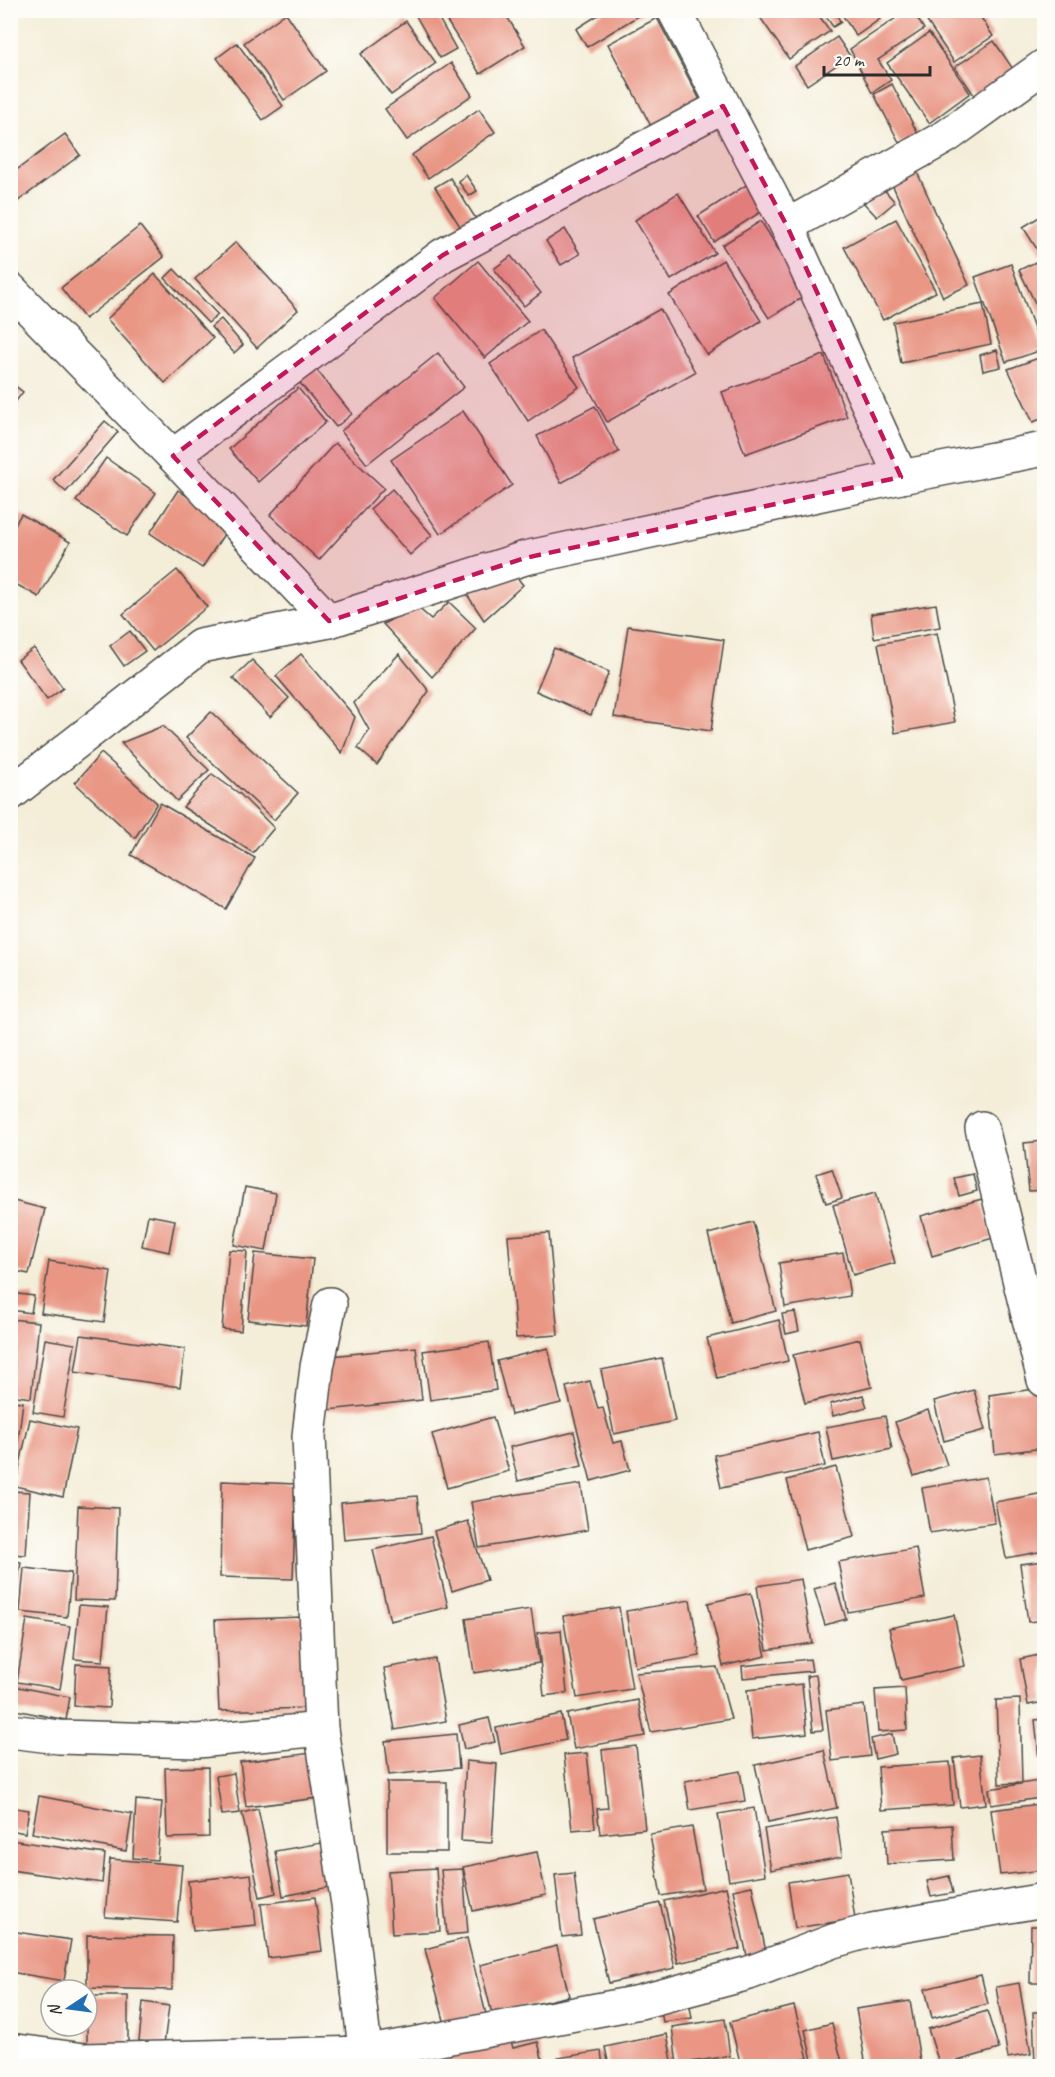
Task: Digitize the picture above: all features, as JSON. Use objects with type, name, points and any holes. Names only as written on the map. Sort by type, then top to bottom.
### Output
[{"type":"street","points":[[674,10],[787,226],[901,477]]},
{"type":"street","points":[[787,226],[947,136],[1044,66]]},
{"type":"street","points":[[173,456],[443,255],[723,106]]},
{"type":"street","points":[[10,289],[173,456],[329,621]]},
{"type":"street","points":[[10,794],[200,646],[329,621],[525,558],[901,477],[1044,449]]},
{"type":"street","points":[[982,1128],[1044,1380]]},
{"type":"street","points":[[330,1304],[317,1367],[309,1436],[321,1729],[348,1904],[366,2060]]},
{"type":"street","points":[[10,1731],[59,1737],[198,1741],[321,1729]]},
{"type":"street","points":[[10,2050],[84,2060],[366,2060],[640,2002],[749,1973],[833,1941],[872,1930],[1044,1900]]},
{"type":"highlighted area","points":[[723,106],[787,226],[901,477],[525,558],[329,621],[173,456],[443,255]]},
{"type":"building","points":[[425,10],[434,10],[456,49],[440,58],[416,16]]},
{"type":"building","points":[[440,10],[503,10],[525,46],[480,74]]},
{"type":"building","points":[[606,10],[648,10],[587,47],[576,29]]},
{"type":"building","points":[[755,10],[815,10],[830,31],[789,59]]},
{"type":"building","points":[[822,10],[833,10],[841,22],[833,27]]},
{"type":"building","points":[[839,10],[874,10],[880,19],[856,36]]},
{"type":"building","points":[[908,10],[912,10],[924,29],[878,60],[891,80],[872,93],[850,49]]},
{"type":"building","points":[[928,10],[976,10],[993,36],[954,62],[922,14]]},
{"type":"building","points":[[286,13],[326,71],[284,100],[244,43]]},
{"type":"building","points":[[657,18],[701,102],[652,128],[608,44]]},
{"type":"building","points":[[406,21],[436,63],[391,95],[361,54]]},
{"type":"building","points":[[929,33],[970,93],[929,123],[887,63]]},
{"type":"building","points":[[837,37],[850,56],[807,85],[795,66]]},
{"type":"building","points":[[994,41],[1015,72],[976,98],[955,67]]},
{"type":"building","points":[[237,43],[283,106],[263,120],[217,58]]},
{"type":"building","points":[[451,63],[472,95],[407,140],[385,109]]},
{"type":"building","points":[[892,84],[918,134],[900,144],[874,94]]},
{"type":"building","points":[[479,109],[495,132],[428,178],[412,155]]},
{"type":"building","points":[[65,134],[80,155],[10,207],[10,175]]},
{"type":"building","points":[[917,172],[969,285],[943,297],[892,184]]},
{"type":"building","points":[[466,175],[477,191],[469,196],[458,181]]},
{"type":"building","points":[[450,178],[478,222],[463,231],[435,187]]},
{"type":"building","points":[[754,180],[770,206],[714,242],[698,216]]},
{"type":"building","points":[[880,185],[895,202],[877,217],[862,201]]},
{"type":"building","points":[[678,193],[715,253],[671,280],[635,220]]},
{"type":"building","points":[[1044,214],[1044,252],[1040,254],[1023,227]]},
{"type":"building","points":[[896,219],[936,292],[883,320],[844,247]]},
{"type":"building","points":[[761,221],[806,295],[769,318],[722,245]]},
{"type":"building","points":[[140,226],[164,257],[85,319],[61,288]]},
{"type":"building","points":[[565,229],[580,254],[561,265],[546,241]]},
{"type":"building","points":[[236,242],[298,310],[257,348],[195,279]]},
{"type":"building","points":[[511,256],[541,293],[524,306],[494,269]]},
{"type":"building","points":[[1044,258],[1044,321],[1019,270]]},
{"type":"building","points":[[723,260],[761,321],[707,355],[669,295]]},
{"type":"building","points":[[478,261],[528,321],[485,358],[435,298]]},
{"type":"building","points":[[1011,264],[1042,350],[1006,362],[975,277]]},
{"type":"building","points":[[174,269],[218,315],[208,323],[165,278]]},
{"type":"building","points":[[155,274],[213,338],[165,383],[107,319]]},
{"type":"building","points":[[983,304],[991,344],[901,363],[893,322]]},
{"type":"building","points":[[660,309],[695,372],[607,422],[572,358]]},
{"type":"building","points":[[221,319],[243,345],[234,353],[211,327]]},
{"type":"building","points":[[541,330],[579,387],[528,421],[490,364]]},
{"type":"building","points":[[997,350],[1001,367],[983,371],[980,355]]},
{"type":"building","points":[[438,353],[464,387],[367,464],[341,431]]},
{"type":"building","points":[[824,355],[847,417],[745,454],[722,392]]},
{"type":"building","points":[[1044,356],[1044,418],[1033,422],[1008,369]]},
{"type":"building","points":[[307,358],[352,414],[336,427],[291,372]]},
{"type":"building","points":[[10,382],[23,392],[10,409]]},
{"type":"building","points":[[298,388],[326,422],[258,482],[229,449]]},
{"type":"building","points":[[595,406],[619,452],[561,483],[537,436]]},
{"type":"building","points":[[463,411],[512,485],[440,534],[391,460]]},
{"type":"building","points":[[105,421],[118,432],[66,492],[53,480]]},
{"type":"building","points":[[335,443],[384,488],[319,560],[270,515]]},
{"type":"building","points":[[106,458],[156,493],[127,536],[76,501]]},
{"type":"building","points":[[392,489],[432,535],[410,555],[370,509]]},
{"type":"building","points":[[178,490],[230,525],[202,568],[150,533]]},
{"type":"building","points":[[21,514],[70,542],[39,597],[10,581],[10,533]]},
{"type":"building","points":[[507,565],[523,585],[484,620],[464,590]]},
{"type":"building","points":[[177,570],[207,607],[153,651],[123,614]]},
{"type":"building","points":[[449,602],[476,628],[432,677],[383,624],[416,606],[431,619]]},
{"type":"building","points":[[936,604],[940,627],[874,638],[871,614]]},
{"type":"building","points":[[628,626],[724,640],[711,731],[614,717]]},
{"type":"building","points":[[130,631],[145,651],[124,666],[110,646]]},
{"type":"building","points":[[937,633],[955,722],[895,733],[878,644]]},
{"type":"building","points":[[34,648],[63,688],[47,700],[18,660]]},
{"type":"building","points":[[554,648],[609,672],[591,715],[536,691]]},
{"type":"building","points":[[301,654],[355,717],[342,753],[276,676]]},
{"type":"building","points":[[399,654],[429,691],[377,765],[358,748],[369,730],[354,703]]},
{"type":"building","points":[[252,660],[289,698],[270,717],[233,678]]},
{"type":"building","points":[[211,712],[298,793],[274,820],[186,738]]},
{"type":"building","points":[[163,726],[209,770],[177,801],[121,743]]},
{"type":"building","points":[[101,753],[157,803],[135,838],[75,783]]},
{"type":"building","points":[[212,774],[240,794],[274,828],[253,853],[183,807]]},
{"type":"building","points":[[160,803],[255,858],[226,909],[131,855]]},
{"type":"building","points":[[1044,1141],[1044,1190],[1029,1191],[1024,1143]]},
{"type":"building","points":[[832,1169],[842,1198],[826,1203],[816,1174]]},
{"type":"building","points":[[973,1174],[977,1191],[959,1196],[954,1178]]},
{"type":"building","points":[[245,1187],[276,1193],[266,1251],[234,1245]]},
{"type":"building","points":[[875,1193],[895,1263],[853,1275],[833,1205]]},
{"type":"building","points":[[982,1199],[993,1238],[932,1256],[921,1216]]},
{"type":"building","points":[[10,1200],[45,1209],[29,1274],[10,1270]]},
{"type":"building","points":[[148,1215],[175,1220],[169,1252],[142,1246]]},
{"type":"building","points":[[753,1222],[776,1311],[731,1323],[708,1234]]},
{"type":"building","points":[[549,1233],[558,1335],[516,1338],[508,1236]]},
{"type":"building","points":[[229,1250],[247,1251],[241,1331],[222,1329]]},
{"type":"building","points":[[255,1253],[313,1259],[306,1326],[248,1320]]},
{"type":"building","points":[[843,1253],[850,1296],[785,1307],[779,1263]]},
{"type":"building","points":[[49,1261],[111,1271],[104,1322],[41,1313]]},
{"type":"building","points":[[10,1293],[34,1296],[31,1313],[10,1310]]},
{"type":"building","points":[[795,1312],[799,1331],[786,1334],[782,1314]]},
{"type":"building","points":[[10,1319],[39,1322],[31,1398],[10,1395]]},
{"type":"building","points":[[779,1320],[788,1361],[717,1378],[707,1338]]},
{"type":"building","points":[[81,1335],[185,1349],[180,1387],[75,1372]]},
{"type":"building","points":[[45,1339],[75,1344],[63,1417],[33,1412]]},
{"type":"building","points":[[860,1339],[872,1387],[805,1403],[793,1355]]},
{"type":"building","points":[[489,1342],[496,1390],[430,1400],[423,1351]]},
{"type":"building","points":[[416,1347],[422,1400],[328,1410],[322,1357]]},
{"type":"building","points":[[548,1348],[561,1403],[511,1415],[497,1361]]},
{"type":"building","points":[[662,1358],[675,1421],[614,1434],[601,1370]]},
{"type":"building","points":[[590,1381],[598,1409],[603,1408],[613,1443],[622,1441],[630,1470],[591,1481],[566,1387]]},
{"type":"building","points":[[1043,1388],[1044,1448],[995,1454],[989,1395]]},
{"type":"building","points":[[974,1390],[985,1430],[944,1441],[934,1401]]},
{"type":"building","points":[[863,1395],[867,1407],[833,1416],[830,1404]]},
{"type":"building","points":[[10,1401],[23,1402],[14,1473],[10,1473]]},
{"type":"building","points":[[928,1410],[947,1465],[914,1476],[895,1422]]},
{"type":"building","points":[[885,1416],[892,1449],[833,1461],[826,1427]]},
{"type":"building","points":[[493,1417],[509,1471],[447,1488],[432,1434]]},
{"type":"building","points":[[30,1419],[77,1429],[63,1497],[15,1486]]},
{"type":"building","points":[[574,1432],[582,1466],[518,1481],[510,1447]]},
{"type":"building","points":[[818,1432],[825,1466],[721,1488],[714,1455]]},
{"type":"building","points":[[836,1467],[854,1537],[805,1550],[787,1480]]},
{"type":"building","points":[[986,1477],[995,1523],[930,1533],[922,1488]]},
{"type":"building","points":[[222,1481],[296,1484],[293,1579],[220,1577]]},
{"type":"building","points":[[581,1484],[588,1530],[479,1548],[471,1502]]},
{"type":"building","points":[[10,1491],[30,1492],[26,1555],[10,1554]]},
{"type":"building","points":[[1044,1493],[1044,1551],[1006,1558],[995,1502]]},
{"type":"building","points":[[417,1496],[421,1533],[344,1540],[341,1503]]},
{"type":"building","points":[[78,1506],[118,1508],[115,1601],[74,1600]]},
{"type":"building","points":[[468,1521],[487,1580],[452,1591],[434,1531]]},
{"type":"building","points":[[431,1536],[448,1607],[390,1621],[373,1550]]},
{"type":"building","points":[[916,1548],[925,1598],[848,1612],[838,1562]]},
{"type":"building","points":[[10,1560],[21,1562],[15,1600],[10,1600]]},
{"type":"building","points":[[1044,1561],[1044,1620],[1028,1622],[1020,1564]]},
{"type":"building","points":[[24,1568],[71,1573],[67,1617],[20,1612]]},
{"type":"building","points":[[801,1579],[812,1643],[767,1650],[757,1586]]},
{"type":"building","points":[[835,1583],[846,1619],[825,1625],[814,1589]]},
{"type":"building","points":[[751,1593],[766,1656],[723,1666],[708,1603]]},
{"type":"building","points":[[690,1600],[700,1656],[635,1667],[626,1611]]},
{"type":"building","points":[[79,1605],[108,1607],[103,1661],[74,1659]]},
{"type":"building","points":[[619,1607],[632,1689],[577,1698],[563,1616]]},
{"type":"building","points":[[531,1609],[539,1663],[474,1673],[466,1619]]},
{"type":"building","points":[[954,1615],[965,1666],[901,1680],[889,1628]]},
{"type":"building","points":[[302,1617],[306,1708],[219,1711],[215,1620]]},
{"type":"building","points":[[27,1619],[70,1626],[60,1689],[17,1682]]},
{"type":"building","points":[[561,1630],[567,1693],[544,1696],[537,1633]]},
{"type":"building","points":[[1044,1654],[1044,1702],[1028,1705],[1020,1659]]},
{"type":"building","points":[[435,1659],[446,1721],[395,1730],[384,1668]]},
{"type":"building","points":[[810,1659],[812,1671],[743,1678],[742,1666]]},
{"type":"building","points":[[76,1664],[111,1666],[109,1708],[74,1706]]},
{"type":"building","points":[[717,1667],[731,1719],[651,1732],[636,1673]]},
{"type":"building","points":[[816,1675],[823,1730],[813,1731],[807,1676]]},
{"type":"building","points":[[802,1684],[807,1733],[752,1739],[747,1690]]},
{"type":"building","points":[[13,1686],[70,1697],[66,1720],[10,1709]]},
{"type":"building","points":[[905,1688],[907,1730],[878,1732],[875,1690]]},
{"type":"building","points":[[1020,1699],[1022,1783],[999,1784],[996,1700]]},
{"type":"building","points":[[638,1700],[645,1736],[574,1749],[567,1714]]},
{"type":"building","points":[[864,1705],[870,1756],[832,1761],[826,1710]]},
{"type":"building","points":[[561,1714],[566,1740],[501,1754],[496,1728]]},
{"type":"building","points":[[489,1718],[495,1742],[464,1749],[459,1725]]},
{"type":"building","points":[[1044,1719],[1044,1759],[1039,1759],[1035,1720]]},
{"type":"building","points":[[456,1734],[459,1768],[389,1775],[385,1741]]},
{"type":"building","points":[[892,1734],[896,1754],[875,1759],[871,1739]]},
{"type":"building","points":[[636,1746],[645,1829],[600,1834],[597,1809],[608,1808],[602,1750]]},
{"type":"building","points":[[824,1750],[837,1808],[768,1822],[755,1765]]},
{"type":"building","points":[[312,1753],[318,1798],[246,1807],[240,1762]]},
{"type":"building","points":[[587,1753],[595,1828],[572,1830],[564,1755]]},
{"type":"building","points":[[980,1755],[986,1804],[960,1807],[954,1758]]},
{"type":"building","points":[[466,1761],[497,1764],[492,1843],[461,1841]]},
{"type":"building","points":[[950,1762],[953,1805],[881,1810],[878,1767]]},
{"type":"building","points":[[208,1767],[209,1837],[167,1838],[165,1768]]},
{"type":"building","points":[[740,1771],[745,1801],[690,1810],[685,1781]]},
{"type":"building","points":[[234,1773],[240,1813],[222,1815],[216,1776]]},
{"type":"building","points":[[1038,1781],[1040,1798],[991,1805],[989,1789]]},
{"type":"building","points":[[387,1782],[447,1782],[447,1852],[387,1852]]},
{"type":"building","points":[[39,1796],[132,1814],[126,1851],[32,1833]]},
{"type":"building","points":[[136,1800],[162,1802],[157,1860],[133,1858]]},
{"type":"building","points":[[1040,1804],[1044,1838],[1044,1870],[1000,1875],[991,1810]]},
{"type":"building","points":[[10,1807],[29,1810],[25,1833],[10,1830]]},
{"type":"building","points":[[754,1808],[765,1875],[729,1881],[718,1814]]},
{"type":"building","points":[[258,1809],[276,1893],[260,1897],[242,1813]]},
{"type":"building","points":[[836,1817],[842,1857],[771,1870],[764,1829]]},
{"type":"building","points":[[952,1825],[954,1860],[887,1864],[885,1829]]},
{"type":"building","points":[[692,1827],[703,1889],[661,1896],[650,1834]]},
{"type":"building","points":[[10,1840],[105,1854],[102,1883],[10,1870]]},
{"type":"building","points":[[327,1842],[335,1886],[283,1896],[275,1851]]},
{"type":"building","points":[[537,1852],[546,1895],[473,1911],[463,1867]]},
{"type":"building","points":[[110,1859],[182,1865],[177,1922],[105,1917]]},
{"type":"building","points":[[436,1868],[440,1931],[392,1934],[388,1871]]},
{"type":"building","points":[[463,1869],[468,1933],[447,1935],[441,1870]]},
{"type":"building","points":[[848,1872],[855,1919],[795,1928],[788,1882]]},
{"type":"building","points":[[574,1873],[581,1935],[562,1937],[555,1875]]},
{"type":"building","points":[[251,1874],[256,1925],[193,1931],[188,1881]]},
{"type":"building","points":[[949,1876],[953,1893],[931,1897],[927,1881]]},
{"type":"building","points":[[752,1886],[766,1952],[747,1956],[733,1890]]},
{"type":"building","points":[[726,1887],[740,1949],[678,1963],[664,1901]]},
{"type":"building","points":[[315,1897],[322,1951],[268,1958],[261,1904]]},
{"type":"building","points":[[660,1903],[675,1968],[609,1983],[593,1919]]},
{"type":"building","points":[[1031,1926],[1044,1926],[1044,1983],[1030,1983]]},
{"type":"building","points":[[10,1931],[71,1940],[65,1978],[46,1978],[10,1972]]},
{"type":"building","points":[[87,1935],[173,1936],[172,1990],[99,1988],[99,1978],[87,1978]]},
{"type":"building","points":[[467,1938],[486,2014],[445,2024],[425,1949]]},
{"type":"building","points":[[557,1946],[569,1996],[492,2014],[480,1965]]},
{"type":"building","points":[[981,1975],[988,2004],[932,2018],[925,1989]]},
{"type":"building","points":[[1019,1983],[1031,2054],[1008,2058],[996,1987]]},
{"type":"building","points":[[99,1996],[128,1996],[128,2047],[87,2047],[87,2038],[99,2038]]},
{"type":"building","points":[[910,2001],[921,2066],[866,2066],[856,2009]]},
{"type":"building","points":[[143,2002],[169,2006],[164,2044],[139,2041]]},
{"type":"building","points":[[794,2006],[808,2058],[775,2066],[741,2066],[730,2022]]},
{"type":"building","points":[[690,2007],[692,2018],[663,2022],[661,2011]]},
{"type":"building","points":[[987,2011],[999,2049],[940,2066],[928,2029]]},
{"type":"building","points":[[1033,2012],[1044,2012],[1044,2066],[1035,2066]]},
{"type":"building","points":[[725,2019],[730,2056],[677,2064],[672,2027]]},
{"type":"building","points":[[832,2023],[843,2066],[808,2066],[813,2064],[805,2030]]},
{"type":"building","points":[[667,2034],[673,2066],[609,2066],[605,2047]]},
{"type":"building","points":[[509,2035],[513,2048],[538,2042],[544,2066],[397,2065]]},
{"type":"building","points":[[601,2051],[603,2066],[560,2066],[558,2058]]},
{"type":"building","points":[[734,2059],[736,2066],[704,2066],[704,2065]]}]
